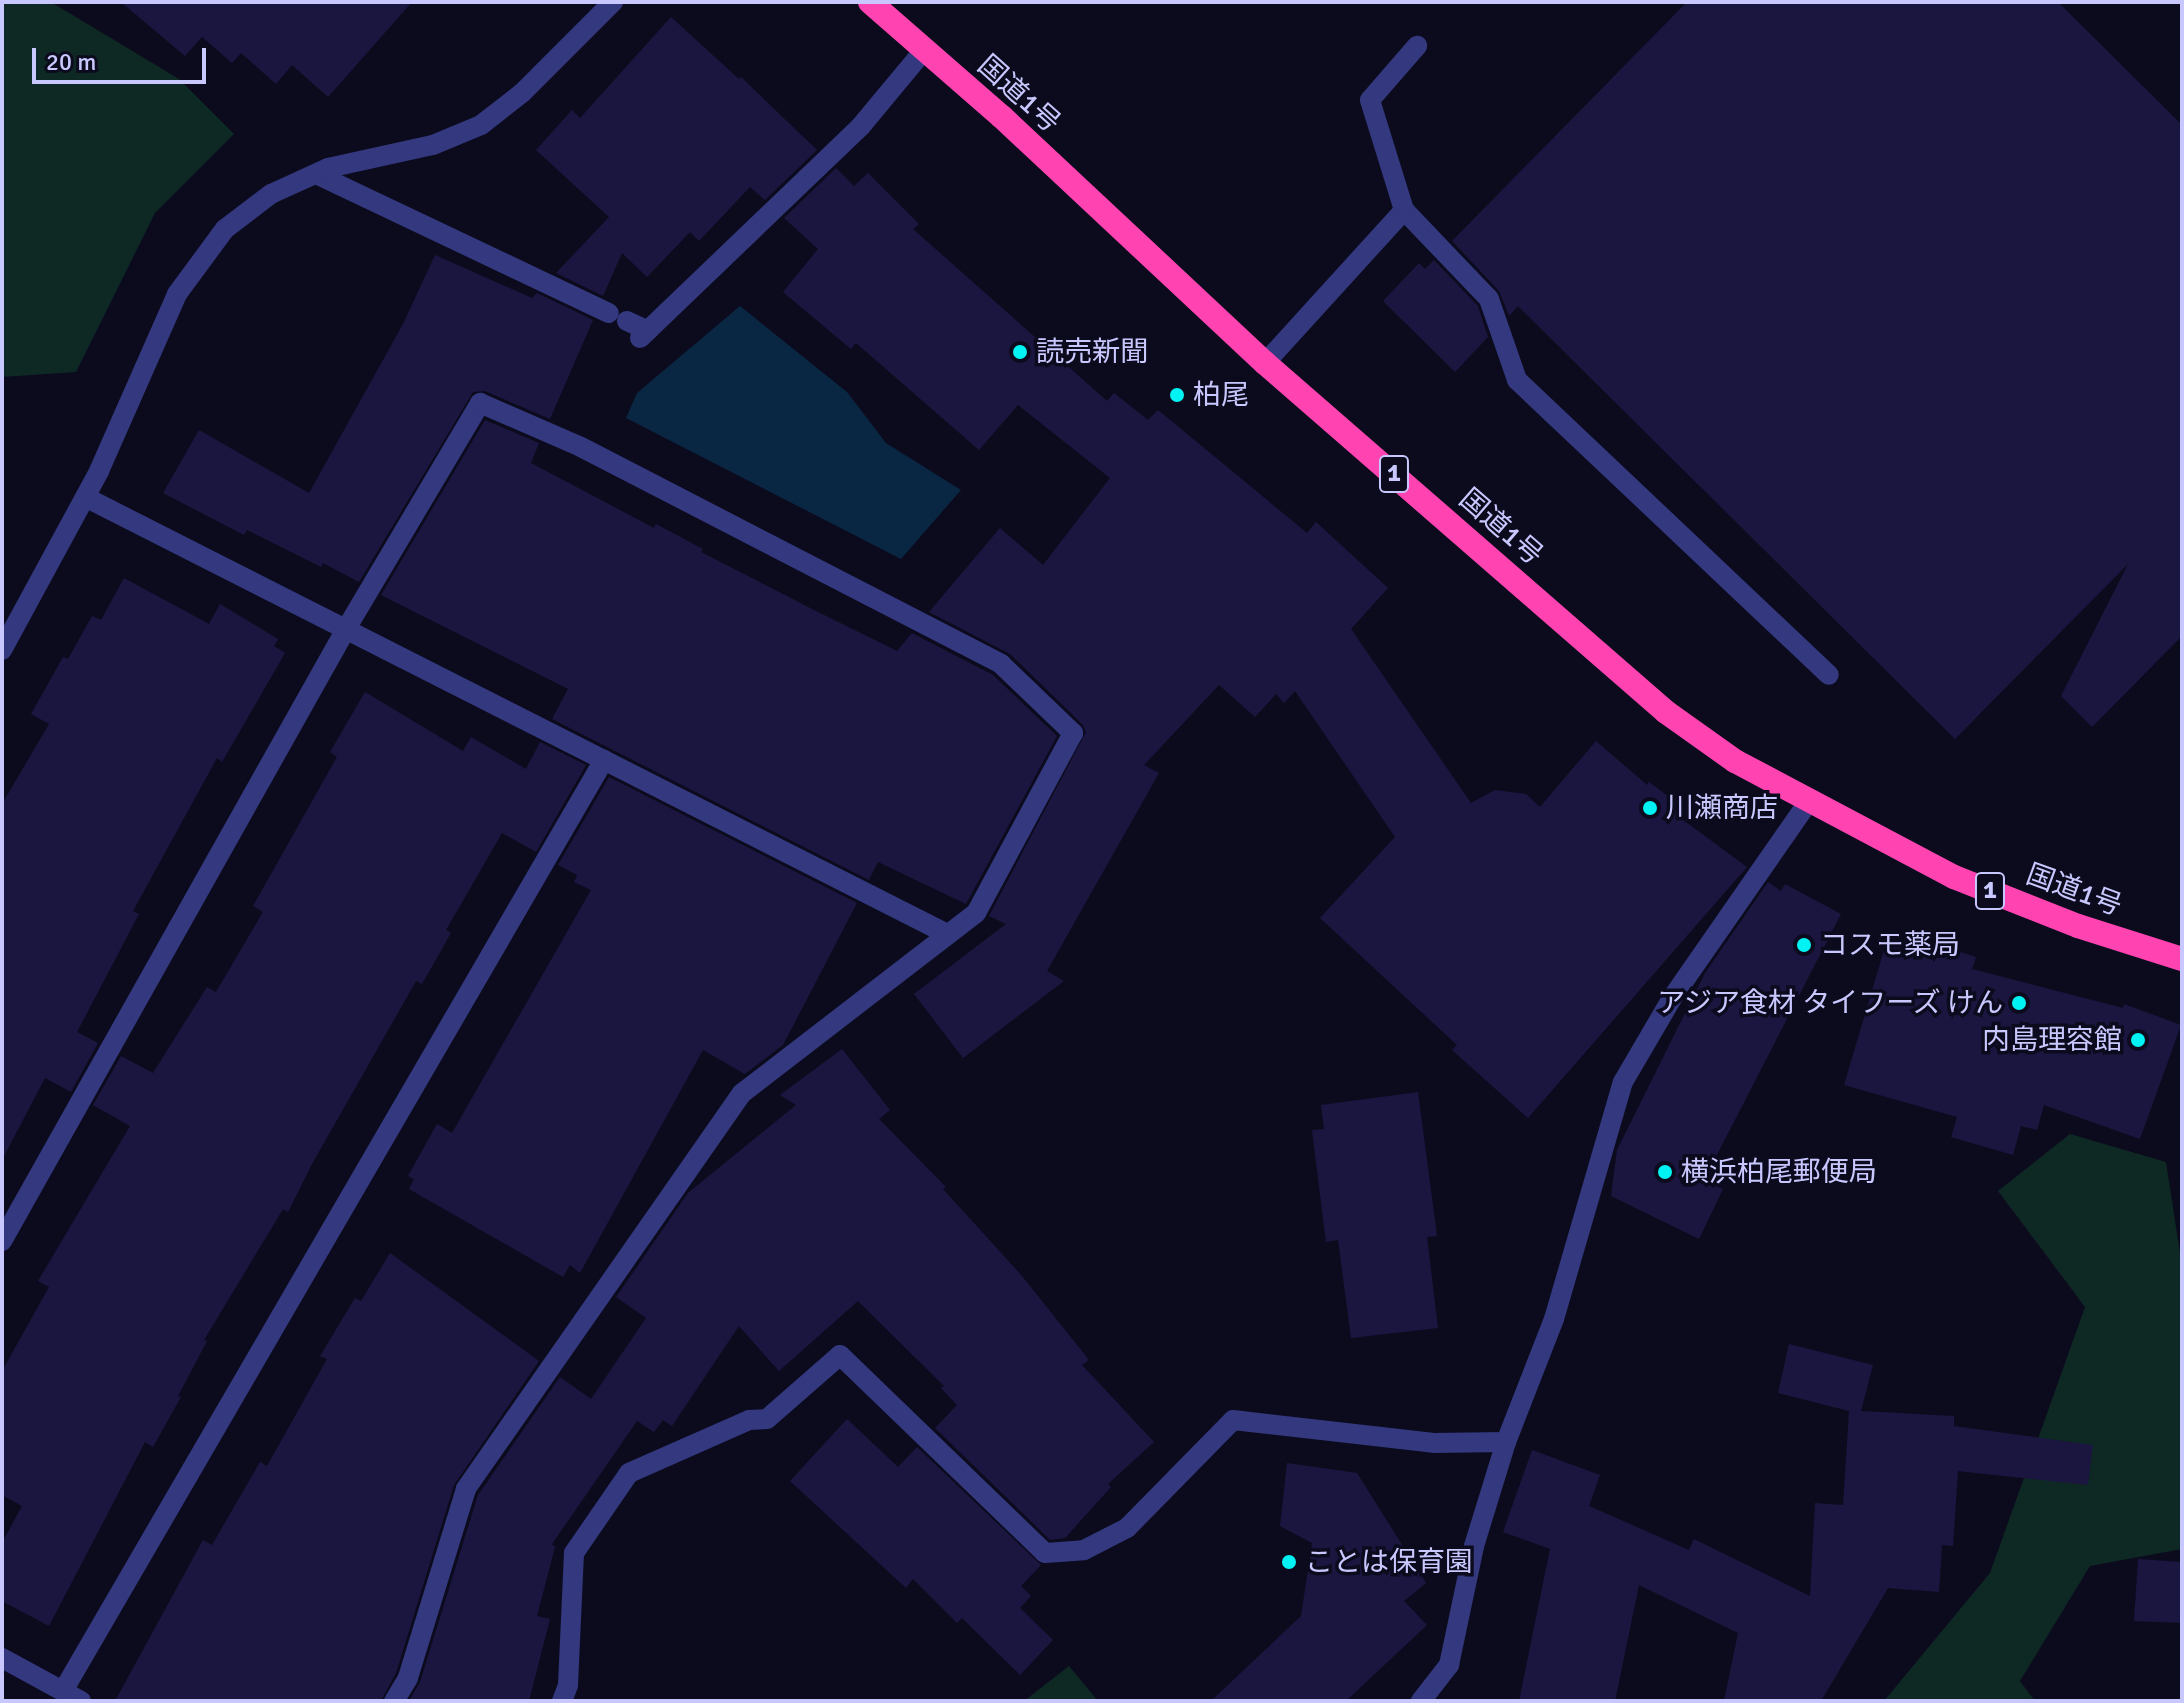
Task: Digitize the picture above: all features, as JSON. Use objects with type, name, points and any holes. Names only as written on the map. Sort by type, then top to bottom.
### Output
[{"type":"highway","name":"国道1号","points":[[870,2],[1002,117],[1265,363],[1666,712],[1735,761],[1954,877],[2078,926],[2182,959]]},
{"type":"street","points":[[2,650],[85,497],[177,294],[225,229],[271,194],[328,168],[433,145],[481,125],[522,93],[613,2]]},
{"type":"street","points":[[1417,46],[1370,100],[1404,210],[1489,299],[1517,380],[1829,675]]},
{"type":"street","points":[[316,174],[618,317],[644,334],[861,126],[924,50]]},
{"type":"street","points":[[1265,363],[1404,210]]},
{"type":"street","points":[[2,1241],[346,629],[480,403],[581,447],[1001,664],[1073,733],[976,913],[742,1093],[466,1489],[408,1678],[394,1701]]},
{"type":"street","points":[[85,497],[947,934]]},
{"type":"street","points":[[2,1658],[72,1696],[604,760]]},
{"type":"street","points":[[1421,1701],[1449,1665],[1474,1546],[1506,1442],[1554,1319],[1623,1082],[1672,998],[1808,802]]},
{"type":"street","points":[[562,1701],[568,1685],[574,1553],[629,1473],[749,1420],[767,1419],[840,1355],[1045,1553],[1084,1550],[1127,1528],[1233,1420],[1434,1443],[1506,1442]]},
{"type":"green space","points":[[2,2],[51,2],[179,79],[234,134],[155,213],[76,372],[2,377]]},
{"type":"green space","points":[[2070,1134],[2166,1162],[2182,1266],[2182,1549],[2090,1566],[2020,1681],[2035,1701],[1884,1701],[1990,1573],[2085,1307],[1998,1191]]},
{"type":"green space","points":[[1069,1666],[1098,1701],[1024,1701]]},
{"type":"water","points":[[740,306],[847,392],[886,443],[961,490],[901,559],[626,418],[637,393]]},
{"type":"building","points":[[121,2],[412,2],[328,97],[292,65],[276,84],[241,53],[232,63],[202,37],[185,56]]},
{"type":"building","points":[[1687,2],[2058,2],[2182,125],[2182,636],[2092,727],[2061,696],[2128,564],[1955,739],[1518,306],[1509,316],[1499,291],[1452,241]]},
{"type":"building","points":[[671,17],[739,79],[741,77],[817,150],[765,200],[750,187],[699,241],[690,232],[647,277],[622,253],[603,296],[556,273],[609,217],[536,150],[572,110],[580,118]]},
{"type":"building","points":[[836,168],[854,186],[868,173],[919,224],[913,229],[1107,401],[1114,393],[1148,420],[1158,410],[1307,533],[1316,522],[1388,588],[1351,629],[1471,803],[1495,790],[1526,794],[1540,807],[1596,741],[1647,785],[1649,782],[1685,809],[1679,817],[1747,867],[1528,1118],[1452,1050],[1457,1045],[1320,918],[1395,837],[1295,691],[1284,703],[1276,694],[1255,717],[1219,685],[1144,765],[1159,773],[1047,971],[1064,981],[963,1058],[914,994],[1006,924],[989,916],[1086,732],[1082,724],[1010,654],[929,612],[1000,528],[1043,565],[1110,478],[1018,405],[979,450],[856,343],[851,349],[783,292],[818,249],[784,218]]},
{"type":"building","points":[[435,255],[532,298],[537,293],[593,320],[550,419],[485,391],[473,392],[359,582],[247,530],[244,535],[163,493],[199,430],[309,493],[403,324]]},
{"type":"building","points":[[1434,260],[1478,306],[1488,337],[1455,372],[1383,301],[1419,263],[1425,269]]},
{"type":"building","points":[[485,420],[539,443],[531,463],[654,528],[656,524],[703,549],[701,552],[814,610],[897,651],[912,633],[993,675],[1057,736],[966,904],[878,862],[869,880],[552,719],[568,689],[381,595]]},
{"type":"building","points":[[124,578],[209,624],[220,604],[278,639],[274,646],[285,653],[222,762],[217,758],[133,911],[139,914],[77,1032],[98,1043],[71,1092],[45,1078],[2,1160],[2,804],[49,724],[31,714],[63,657],[68,659],[92,616],[101,620]]},
{"type":"building","points":[[365,692],[463,751],[471,737],[526,769],[540,742],[586,765],[536,852],[502,833],[446,930],[451,933],[422,984],[416,981],[288,1212],[283,1209],[204,1340],[207,1341],[178,1396],[181,1397],[153,1447],[145,1442],[49,1626],[2,1601],[2,1543],[22,1506],[2,1495],[2,1371],[49,1287],[38,1281],[130,1126],[93,1105],[121,1056],[153,1073],[207,987],[216,992],[263,912],[253,906],[337,757],[330,752]]},
{"type":"building","points":[[609,777],[857,903],[783,1045],[745,1074],[703,1050],[580,1273],[570,1265],[563,1277],[409,1189],[414,1179],[408,1176],[437,1124],[452,1133],[591,890],[574,882],[577,875],[558,865]]},
{"type":"building","points":[[1768,882],[1781,891],[1785,884],[1841,914],[1704,1180],[1723,1189],[1699,1239],[1611,1196],[1617,1150],[1705,973]]},
{"type":"building","points":[[1890,930],[1976,957],[1972,969],[2123,1008],[2124,1004],[2181,1025],[2140,1139],[2044,1105],[2037,1130],[2021,1126],[2013,1155],[1951,1137],[1957,1117],[1844,1085]]},
{"type":"building","points":[[842,1049],[890,1110],[879,1119],[946,1187],[943,1189],[1022,1276],[1089,1360],[1082,1365],[1154,1442],[1108,1484],[1111,1487],[1065,1538],[1050,1540],[935,1428],[957,1405],[941,1388],[944,1386],[858,1301],[779,1371],[739,1326],[672,1426],[663,1420],[654,1432],[637,1421],[552,1544],[555,1547],[537,1616],[550,1619],[529,1701],[409,1701],[420,1682],[478,1495],[560,1377],[591,1399],[646,1318],[616,1297],[688,1193],[796,1105],[780,1095]]},
{"type":"building","points":[[1418,1092],[1437,1236],[1427,1237],[1438,1328],[1351,1338],[1338,1240],[1326,1242],[1312,1130],[1324,1129],[1321,1105]]},
{"type":"building","points":[[390,1253],[539,1361],[454,1485],[396,1673],[381,1701],[115,1701],[203,1540],[212,1545],[260,1462],[267,1466],[327,1359],[320,1356],[355,1298],[361,1301]]},
{"type":"building","points":[[1789,1344],[1873,1365],[1861,1411],[1954,1416],[1954,1426],[2093,1445],[2088,1485],[1958,1471],[1953,1546],[1942,1545],[1939,1592],[1888,1588],[1821,1701],[1724,1701],[1738,1633],[1639,1585],[1615,1701],[1519,1701],[1550,1549],[1503,1532],[1532,1450],[1600,1475],[1589,1506],[1689,1550],[1694,1539],[1810,1596],[1815,1503],[1843,1505],[1849,1411],[1778,1393]]},
{"type":"building","points":[[847,1419],[898,1467],[917,1447],[1041,1565],[1021,1586],[1031,1596],[1020,1608],[1053,1640],[1020,1675],[962,1618],[957,1623],[913,1579],[906,1588],[790,1481]]},
{"type":"building","points":[[1287,1463],[1357,1473],[1426,1583],[1404,1601],[1427,1625],[1346,1701],[1211,1701],[1301,1616],[1312,1543],[1280,1526]]},
{"type":"building","points":[[2138,1559],[2182,1562],[2182,1623],[2134,1621]]},
{"type":"place","name":"読売新聞","points":[[1020,352]]},
{"type":"place","name":"柏尾","points":[[1177,395]]},
{"type":"place","name":"川瀬商店","points":[[1650,808]]},
{"type":"place","name":"コスモ薬局","points":[[1804,945]]},
{"type":"place","name":"アジア食材 タイフーズ けん","points":[[2019,1003]]},
{"type":"place","name":"内島理容館","points":[[2138,1040]]},
{"type":"place","name":"横浜柏尾郵便局","points":[[1665,1172]]},
{"type":"place","name":"ことは保育園","points":[[1289,1562]]}]
